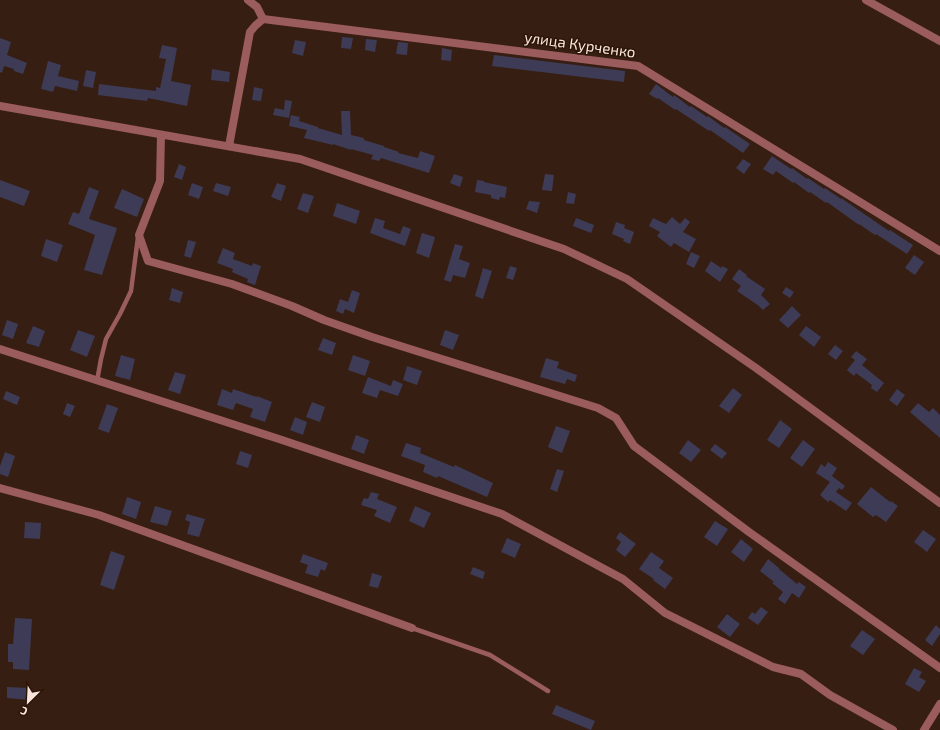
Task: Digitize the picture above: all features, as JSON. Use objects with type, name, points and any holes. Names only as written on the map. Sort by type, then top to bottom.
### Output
[{"type":"street","points":[[229,146],[250,32],[263,19],[257,7],[248,0]]},
{"type":"street","points":[[866,0],[940,41]]},
{"type":"street","name":"улица Курченко","points":[[263,19],[638,66],[940,250]]},
{"type":"street","points":[[0,106],[300,159],[564,249],[627,279],[756,368],[940,503]]},
{"type":"street","points":[[161,135],[160,181],[139,235],[148,260],[232,284],[372,337],[598,408],[616,418],[634,446],[749,532],[940,668]]},
{"type":"street","points":[[0,349],[294,444],[502,514],[623,579],[665,614],[773,667],[801,674],[830,695],[893,730]]},
{"type":"street","points":[[0,488],[99,515],[412,628]]},
{"type":"street","points":[[924,730],[940,704]]},
{"type":"lane","points":[[97,380],[106,340],[131,291],[139,235]]},
{"type":"lane","points":[[412,628],[490,655],[548,691]]},
{"type":"building","points":[[342,37],[353,38],[351,49],[341,48]]},
{"type":"building","points":[[0,38],[11,42],[7,55],[27,63],[23,74],[4,66],[2,73],[0,72]]},
{"type":"building","points":[[366,39],[377,40],[375,52],[365,50]]},
{"type":"building","points":[[295,40],[306,42],[303,56],[292,53]]},
{"type":"building","points":[[398,42],[408,43],[407,55],[396,54]]},
{"type":"building","points":[[162,45],[177,48],[171,81],[191,85],[187,106],[148,98],[147,101],[98,95],[99,84],[156,91],[156,87],[160,88],[166,59],[159,58]]},
{"type":"building","points":[[442,48],[452,50],[451,61],[441,60]]},
{"type":"building","points":[[494,55],[625,71],[624,82],[492,66]]},
{"type":"building","points":[[48,61],[61,65],[58,76],[79,81],[77,91],[55,86],[53,92],[41,89]]},
{"type":"building","points":[[212,69],[230,72],[229,82],[211,80]]},
{"type":"building","points":[[86,70],[96,72],[93,88],[83,86]]},
{"type":"building","points":[[656,84],[673,97],[674,95],[690,107],[691,106],[707,117],[708,116],[750,144],[743,153],[710,130],[709,131],[676,109],[675,110],[658,98],[657,99],[649,94]]},
{"type":"building","points":[[254,87],[263,89],[261,101],[252,100]]},
{"type":"building","points":[[285,100],[292,101],[289,118],[273,115],[275,108],[284,110]]},
{"type":"building","points":[[341,111],[350,111],[351,135],[364,138],[364,140],[384,146],[399,152],[398,153],[418,158],[420,151],[435,156],[429,173],[381,158],[379,161],[371,159],[373,155],[304,138],[307,130],[289,126],[291,115],[300,117],[299,121],[342,135]]},
{"type":"building","points":[[772,156],[807,179],[808,178],[841,198],[889,231],[890,230],[913,245],[907,254],[776,171],[773,175],[763,169]]},
{"type":"building","points":[[743,159],[751,164],[744,174],[736,168]]},
{"type":"building","points":[[179,164],[186,167],[182,180],[174,177]]},
{"type":"building","points":[[454,174],[463,177],[460,187],[450,183]]},
{"type":"building","points":[[545,174],[554,175],[552,191],[542,190]]},
{"type":"building","points":[[0,180],[30,191],[24,206],[0,197]]},
{"type":"building","points":[[477,180],[507,187],[505,198],[500,197],[499,200],[491,198],[491,195],[475,192]]},
{"type":"building","points":[[192,183],[203,187],[199,199],[188,195]]},
{"type":"building","points":[[216,183],[231,187],[228,196],[213,191]]},
{"type":"building","points":[[277,183],[286,186],[281,201],[271,197]]},
{"type":"building","points":[[89,187],[99,191],[89,219],[117,228],[102,275],[84,270],[95,235],[68,224],[73,212],[79,214]]},
{"type":"building","points":[[122,189],[144,199],[137,217],[114,208]]},
{"type":"building","points":[[568,192],[576,194],[574,204],[566,203]]},
{"type":"building","points":[[303,193],[314,196],[308,213],[297,209]]},
{"type":"building","points":[[529,201],[540,202],[537,213],[526,209]]},
{"type":"building","points":[[337,203],[360,211],[356,224],[333,216]]},
{"type":"building","points":[[672,217],[680,224],[685,218],[690,222],[683,232],[696,239],[689,252],[674,243],[671,247],[657,236],[660,232],[649,226],[653,218],[666,224]]},
{"type":"building","points":[[375,218],[385,221],[383,228],[400,234],[403,226],[411,229],[405,246],[370,233]]},
{"type":"building","points":[[576,218],[594,225],[591,233],[573,226]]},
{"type":"building","points":[[616,222],[625,225],[624,228],[634,232],[630,244],[623,241],[624,239],[612,234]]},
{"type":"building","points":[[422,233],[435,237],[429,258],[416,253]]},
{"type":"building","points":[[46,239],[63,245],[57,262],[41,256]]},
{"type":"building","points":[[188,240],[196,242],[191,258],[184,256]]},
{"type":"building","points":[[455,244],[463,246],[459,259],[470,263],[465,278],[453,275],[451,282],[444,280]]},
{"type":"building","points":[[223,248],[235,253],[233,259],[252,266],[253,263],[261,266],[255,285],[247,282],[248,279],[232,272],[233,269],[217,263]]},
{"type":"building","points":[[691,252],[700,256],[694,268],[686,264]]},
{"type":"building","points":[[914,255],[924,262],[915,275],[905,268]]},
{"type":"building","points":[[711,261],[721,268],[722,266],[728,269],[720,282],[705,271]]},
{"type":"building","points":[[510,266],[517,268],[513,280],[506,278]]},
{"type":"building","points":[[483,268],[492,271],[483,299],[475,296]]},
{"type":"building","points":[[739,269],[747,275],[746,276],[765,289],[761,295],[770,304],[763,310],[737,291],[741,286],[732,279]]},
{"type":"building","points":[[786,287],[794,292],[790,298],[782,293]]},
{"type":"building","points":[[172,288],[183,292],[180,303],[169,300]]},
{"type":"building","points":[[352,290],[360,293],[354,313],[345,309],[343,314],[336,311],[340,299],[348,302]]},
{"type":"building","points":[[792,306],[801,315],[788,328],[779,320]]},
{"type":"building","points":[[7,320],[18,324],[13,339],[2,335]]},
{"type":"building","points":[[33,326],[45,331],[39,347],[26,343]]},
{"type":"building","points":[[806,326],[821,337],[814,347],[799,335]]},
{"type":"building","points":[[78,330],[95,336],[87,357],[70,350]]},
{"type":"building","points":[[445,330],[459,335],[453,350],[440,345]]},
{"type":"building","points":[[323,338],[336,343],[332,355],[318,350]]},
{"type":"building","points":[[835,345],[843,351],[836,360],[828,354]]},
{"type":"building","points":[[856,351],[867,359],[862,365],[884,383],[877,392],[871,388],[872,385],[856,373],[854,376],[847,370],[855,360],[851,357]]},
{"type":"building","points":[[121,355],[135,359],[130,380],[115,376]]},
{"type":"building","points":[[353,355],[370,361],[365,376],[348,370]]},
{"type":"building","points":[[546,358],[559,362],[557,368],[577,375],[575,382],[567,379],[565,384],[540,377]]},
{"type":"building","points":[[407,366],[422,371],[417,385],[403,380]]},
{"type":"building","points":[[175,372],[186,375],[180,394],[168,390]]},
{"type":"building","points":[[368,377],[391,386],[393,380],[403,384],[398,396],[380,390],[377,398],[362,393]]},
{"type":"building","points":[[733,388],[742,395],[729,413],[719,406]]},
{"type":"building","points":[[222,389],[232,393],[233,389],[272,402],[265,422],[250,417],[253,409],[236,403],[233,410],[217,405]]},
{"type":"building","points":[[897,389],[905,395],[897,406],[889,400]]},
{"type":"building","points":[[6,391],[20,397],[17,405],[3,399]]},
{"type":"building","points":[[312,402],[325,407],[320,422],[306,417]]},
{"type":"building","points":[[67,403],[75,406],[70,417],[63,414]]},
{"type":"building","points":[[918,403],[929,412],[933,408],[940,415],[940,438],[910,412]]},
{"type":"building","points":[[107,404],[118,408],[109,433],[98,429]]},
{"type":"building","points":[[295,417],[307,422],[303,435],[290,430]]},
{"type":"building","points":[[780,420],[792,429],[779,448],[767,440]]},
{"type":"building","points":[[556,426],[570,431],[562,453],[548,447]]},
{"type":"building","points":[[356,435],[369,440],[364,454],[351,449]]},
{"type":"building","points":[[688,440],[701,450],[691,462],[679,453]]},
{"type":"building","points":[[803,440],[815,449],[802,467],[790,458]]},
{"type":"building","points":[[406,443],[421,448],[420,453],[454,467],[455,465],[493,483],[487,497],[438,476],[437,478],[423,472],[425,465],[401,456]]},
{"type":"building","points":[[715,444],[727,453],[722,459],[710,450]]},
{"type":"building","points":[[240,451],[252,455],[248,468],[236,464]]},
{"type":"building","points":[[5,452],[15,456],[8,477],[0,474],[0,466]]},
{"type":"building","points":[[828,462],[837,468],[832,476],[845,486],[842,490],[839,488],[836,492],[852,503],[846,511],[830,500],[828,502],[820,495],[830,482],[816,473],[821,464],[825,467]]},
{"type":"building","points":[[557,469],[564,471],[557,492],[550,489]]},
{"type":"building","points":[[871,487],[890,502],[891,501],[898,506],[886,522],[876,515],[873,517],[857,504]]},
{"type":"building","points":[[371,492],[379,494],[377,499],[397,507],[390,523],[374,516],[377,510],[361,505],[364,498],[368,499]]},
{"type":"building","points":[[127,497],[141,502],[136,519],[122,514]]},
{"type":"building","points":[[155,506],[172,511],[167,526],[150,522]]},
{"type":"building","points":[[415,506],[431,513],[424,528],[409,521]]},
{"type":"building","points":[[187,514],[205,519],[199,537],[187,534],[190,522],[185,520]]},
{"type":"building","points":[[715,521],[728,529],[717,546],[704,537]]},
{"type":"building","points":[[25,522],[41,523],[40,539],[24,538]]},
{"type":"building","points":[[923,530],[936,539],[927,552],[914,542]]},
{"type":"building","points":[[620,532],[636,544],[625,557],[616,550],[621,542],[616,538]]},
{"type":"building","points":[[507,538],[521,544],[515,558],[501,552]]},
{"type":"building","points":[[741,539],[753,549],[744,562],[731,552]]},
{"type":"building","points":[[111,551],[125,556],[114,590],[100,585]]},
{"type":"building","points":[[651,552],[664,561],[659,568],[673,578],[665,589],[653,580],[654,579],[639,569]]},
{"type":"building","points":[[303,554],[328,563],[325,571],[321,569],[318,577],[305,573],[308,565],[300,562]]},
{"type":"building","points":[[768,559],[797,584],[799,582],[806,587],[799,598],[792,593],[785,604],[778,599],[783,592],[772,583],[774,582],[760,571]]},
{"type":"building","points":[[473,567],[485,572],[483,579],[470,574]]},
{"type":"building","points":[[372,573],[382,576],[378,588],[369,586]]},
{"type":"building","points":[[761,607],[768,612],[758,625],[748,618],[752,612],[755,614]]},
{"type":"building","points":[[727,614],[740,624],[730,637],[717,627]]},
{"type":"building","points":[[15,618],[32,619],[29,670],[13,669],[13,662],[8,662],[8,644],[13,644]]},
{"type":"building","points":[[936,625],[940,629],[940,634],[932,646],[925,640]]},
{"type":"building","points":[[862,630],[875,639],[863,655],[850,646]]},
{"type":"building","points":[[914,668],[922,672],[919,677],[926,681],[919,692],[905,684]]},
{"type":"building","points":[[7,687],[29,688],[29,700],[7,698]]},
{"type":"building","points":[[556,705],[595,721],[591,730],[552,714]]}]
